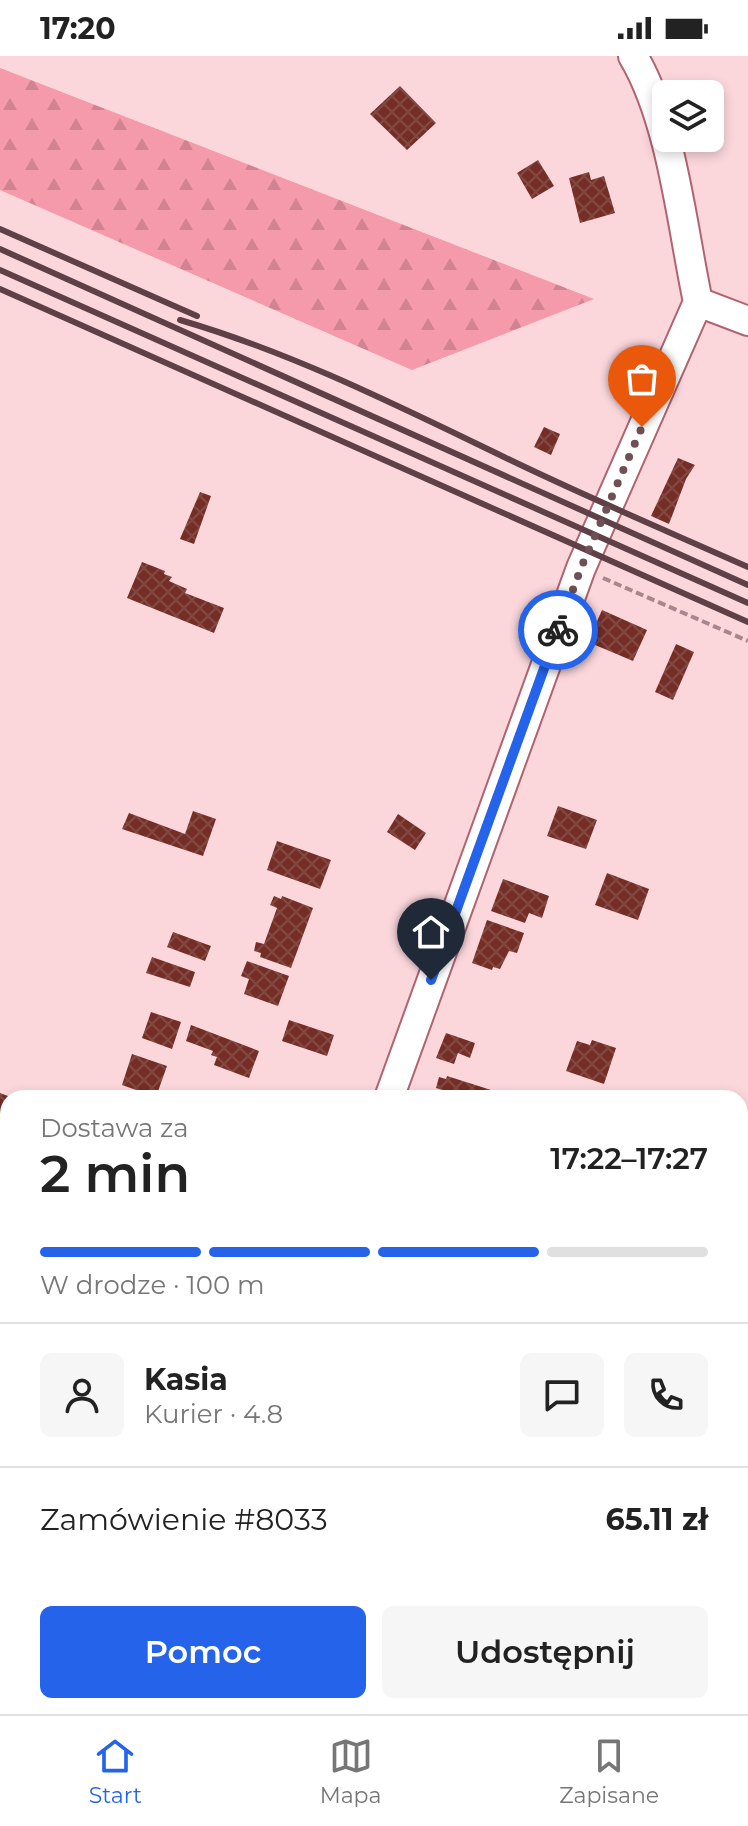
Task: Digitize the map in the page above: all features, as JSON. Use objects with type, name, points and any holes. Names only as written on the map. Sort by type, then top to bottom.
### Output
[{"type":"street","points":[[392,1090],[581,568],[698,302],[667,145],[659,116],[633,56]]},
{"type":"street","points":[[698,302],[748,321]]},
{"type":"path","points":[[581,568],[748,641]]},
{"type":"green space","points":[[0,68],[594,299],[412,370],[0,190]]},
{"type":"building","points":[[400,86],[436,123],[407,150],[370,114]]},
{"type":"building","points":[[538,160],[554,186],[532,199],[517,173]]},
{"type":"building","points":[[589,172],[591,180],[604,176],[615,213],[580,223],[569,178]]},
{"type":"building","points":[[544,427],[560,434],[551,455],[534,447]]},
{"type":"building","points":[[678,458],[695,465],[686,479],[669,524],[651,516]]},
{"type":"building","points":[[200,492],[211,496],[194,544],[180,539]]},
{"type":"building","points":[[142,562],[165,571],[164,574],[172,577],[169,581],[187,589],[185,593],[224,608],[214,633],[127,598]]},
{"type":"building","points":[[602,610],[647,630],[633,661],[588,642]]},
{"type":"building","points":[[676,644],[694,652],[673,700],[655,692]]},
{"type":"building","points":[[558,806],[597,820],[586,849],[547,836]]},
{"type":"building","points":[[193,811],[216,819],[203,856],[122,829],[129,813],[185,834]]},
{"type":"building","points":[[398,814],[426,833],[415,850],[387,832]]},
{"type":"building","points":[[277,841],[331,860],[320,889],[267,870]]},
{"type":"building","points":[[607,873],[649,889],[638,920],[595,905]]},
{"type":"building","points":[[503,879],[549,896],[542,918],[529,913],[525,923],[491,911]]},
{"type":"building","points":[[274,896],[313,908],[291,968],[260,957],[261,953],[254,951],[256,942],[264,944],[277,908],[270,905]]},
{"type":"building","points":[[487,920],[524,933],[517,953],[509,951],[500,969],[493,967],[492,970],[472,963]]},
{"type":"building","points":[[173,932],[211,946],[205,961],[167,947]]},
{"type":"building","points":[[152,957],[195,972],[190,987],[146,973]]},
{"type":"building","points":[[247,961],[289,976],[278,1006],[244,994],[249,979],[241,976]]},
{"type":"building","points":[[151,1012],[181,1022],[172,1049],[142,1038]]},
{"type":"building","points":[[289,1020],[334,1035],[327,1056],[282,1041]]},
{"type":"building","points":[[191,1025],[259,1051],[249,1078],[214,1065],[217,1057],[211,1055],[213,1051],[186,1041]]},
{"type":"building","points":[[446,1033],[475,1043],[470,1058],[458,1053],[454,1064],[436,1058]]},
{"type":"building","points":[[592,1040],[616,1048],[604,1084],[566,1071],[577,1041],[590,1045]]},
{"type":"building","points":[[132,1054],[167,1066],[158,1090],[136,1090],[122,1085]]},
{"type":"building","points":[[447,1076],[491,1090],[436,1088],[439,1077],[446,1079]]},
{"type":"railway","points":[[0,229],[197,316]]},
{"type":"railway","points":[[0,249],[748,585]]},
{"type":"railway","points":[[0,270],[748,603]]},
{"type":"railway","points":[[0,289],[748,622]]},
{"type":"railway","points":[[180,320],[263,348],[345,382],[564,486],[748,567]]},
{"type":"way so far","points":[[558,630],[607,505],[642,427]]},
{"type":"route","points":[[431,980],[558,630]]}]
